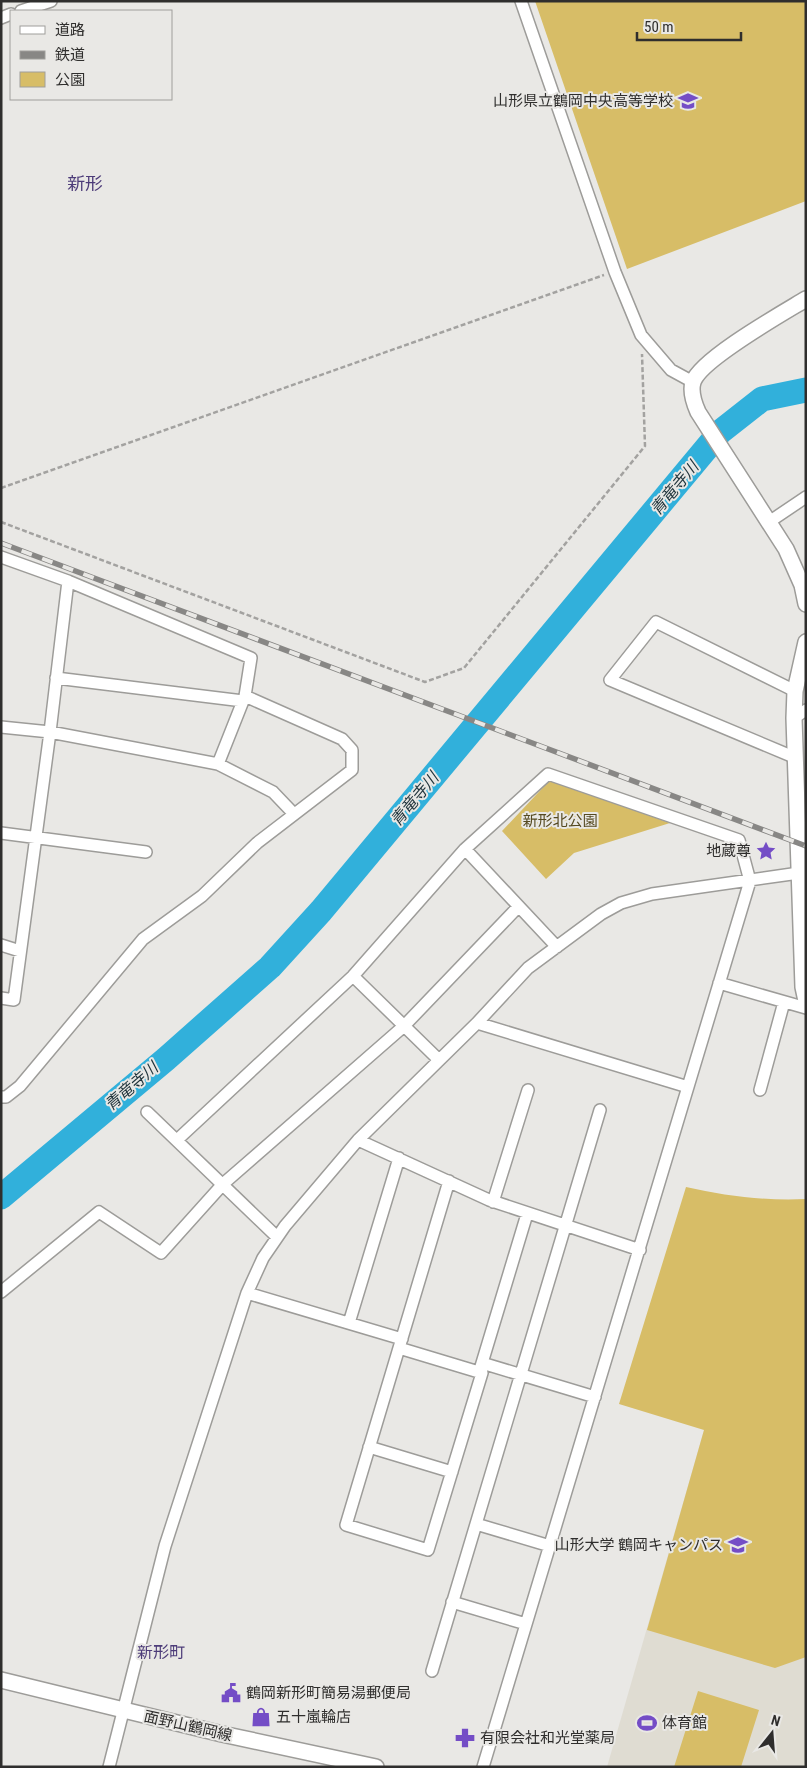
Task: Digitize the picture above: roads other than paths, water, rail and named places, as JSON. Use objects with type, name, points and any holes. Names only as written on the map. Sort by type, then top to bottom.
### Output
[{"type":"street","points":[[24,10],[50,1]]},
{"type":"street","points":[[521,1],[615,272],[641,335],[671,370],[693,382]]},
{"type":"street","points":[[805,600],[802,585],[786,549],[693,401],[693,382],[703,367],[774,318],[806,299]]},
{"type":"street","points":[[768,522],[806,497]]},
{"type":"street","points":[[1,557],[68,581],[251,658],[244,699],[218,764]]},
{"type":"street","points":[[1,998],[14,1000],[68,581]]},
{"type":"street","points":[[795,691],[656,622],[610,680],[796,758]]},
{"type":"street","points":[[806,642],[795,691],[800,714],[796,758],[802,828],[799,874],[803,911],[803,987],[806,1001]]},
{"type":"street","points":[[1,1097],[6,1097],[20,1086],[143,939],[202,896],[256,843],[352,770],[352,750],[342,739],[244,699],[56,678]]},
{"type":"street","points":[[1,726],[50,732],[218,764],[273,792],[294,814]]},
{"type":"street","points":[[177,1140],[353,976],[465,850],[548,774],[739,840],[750,880],[483,1767]]},
{"type":"street","points":[[1,833],[146,852]]},
{"type":"street","points":[[465,850],[557,946]]},
{"type":"street","points":[[109,1767],[165,1546],[247,1292],[263,1258],[277,1237],[358,1140],[477,1023],[528,968],[601,914],[621,903],[652,894],[799,874]]},
{"type":"street","points":[[1,1292],[99,1212],[161,1253],[223,1184],[404,1026],[518,907]]},
{"type":"street","points":[[1,945],[20,951]]},
{"type":"street","points":[[353,976],[439,1060]]},
{"type":"street","points":[[719,983],[806,1008]]},
{"type":"street","points":[[760,1090],[784,1002]]},
{"type":"street","points":[[477,1023],[688,1087]]},
{"type":"street","points":[[493,1202],[528,1090]]},
{"type":"street","points":[[432,1671],[600,1110]]},
{"type":"street","points":[[147,1112],[277,1237]]},
{"type":"street","points":[[358,1140],[493,1202],[640,1250]]},
{"type":"street","points":[[349,1323],[399,1158]]},
{"type":"street","points":[[450,1181],[346,1525],[428,1550],[482,1373],[481,1368],[527,1214]]},
{"type":"street","points":[[247,1292],[349,1323],[400,1344],[481,1368],[521,1374],[595,1397]]},
{"type":"street","points":[[369,1447],[452,1472]]},
{"type":"street","points":[[476,1524],[550,1546]]},
{"type":"street","points":[[452,1602],[526,1624]]},
{"type":"street","name":"面野山鶴岡線","points":[[1,1680],[123,1710],[376,1767]]},
{"type":"waterway","name":"青竜寺川","points":[[1,1197],[166,1059],[270,967],[321,911],[720,432],[762,399],[806,390]]},
{"type":"railway","points":[[1,543],[806,846]]},
{"type":"place","name":"山形県立鶴岡中央高等学校","points":[[688,101]]},
{"type":"place","name":"地蔵尊","points":[[766,851]]},
{"type":"place","name":"山形大学 鶴岡キャンパス","points":[[738,1545]]},
{"type":"place","name":"鶴岡新形町簡易湯郵便局","points":[[231,1693]]},
{"type":"place","name":"五十嵐輪店","points":[[261,1717]]},
{"type":"place","name":"体育館","points":[[647,1723]]},
{"type":"place","name":"有限会社和光堂薬局","points":[[465,1738]]},
{"type":"district","name":"新形","points":[[85,184]]},
{"type":"district","name":"新形町","points":[[161,1652]]},
{"type":"park label","name":"新形北公園","points":[[560,821]]}]
